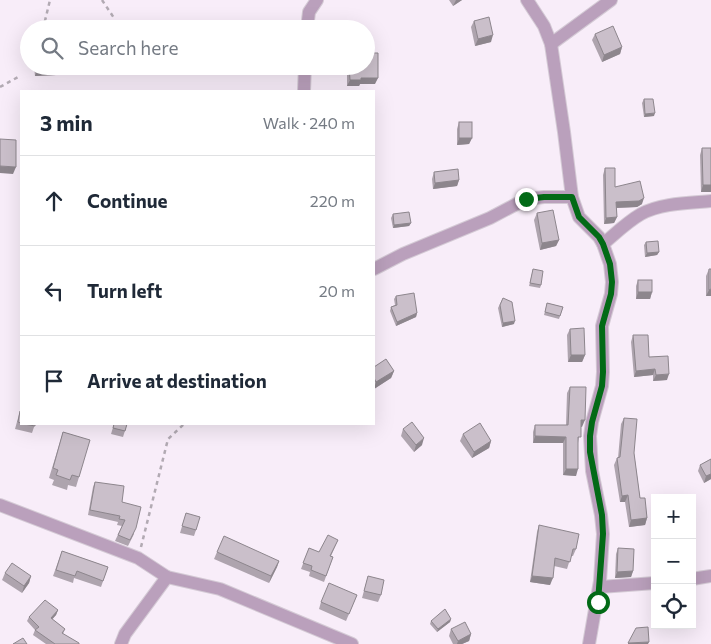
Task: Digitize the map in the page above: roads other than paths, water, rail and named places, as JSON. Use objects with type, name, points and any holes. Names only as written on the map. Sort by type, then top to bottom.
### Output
[{"type":"street","points":[[308,20],[309,12],[317,0]]},
{"type":"street","points":[[527,0],[544,26],[552,44],[572,197],[579,217],[599,237],[610,264],[611,294],[602,326],[602,386],[590,436],[591,461],[602,515],[603,534],[600,587],[589,644]]},
{"type":"street","points":[[552,44],[611,0]]},
{"type":"street","points":[[304,90],[305,75]]},
{"type":"street","points":[[375,268],[403,254],[490,218],[526,199],[572,197]]},
{"type":"street","points":[[603,244],[631,220],[648,211],[688,203],[711,201]]},
{"type":"street","points":[[0,505],[138,558],[166,577],[220,589],[352,644]]},
{"type":"street","points":[[696,578],[711,576]]},
{"type":"street","points":[[121,644],[125,634],[166,577]]},
{"type":"street","points":[[600,587],[651,583]]}]
